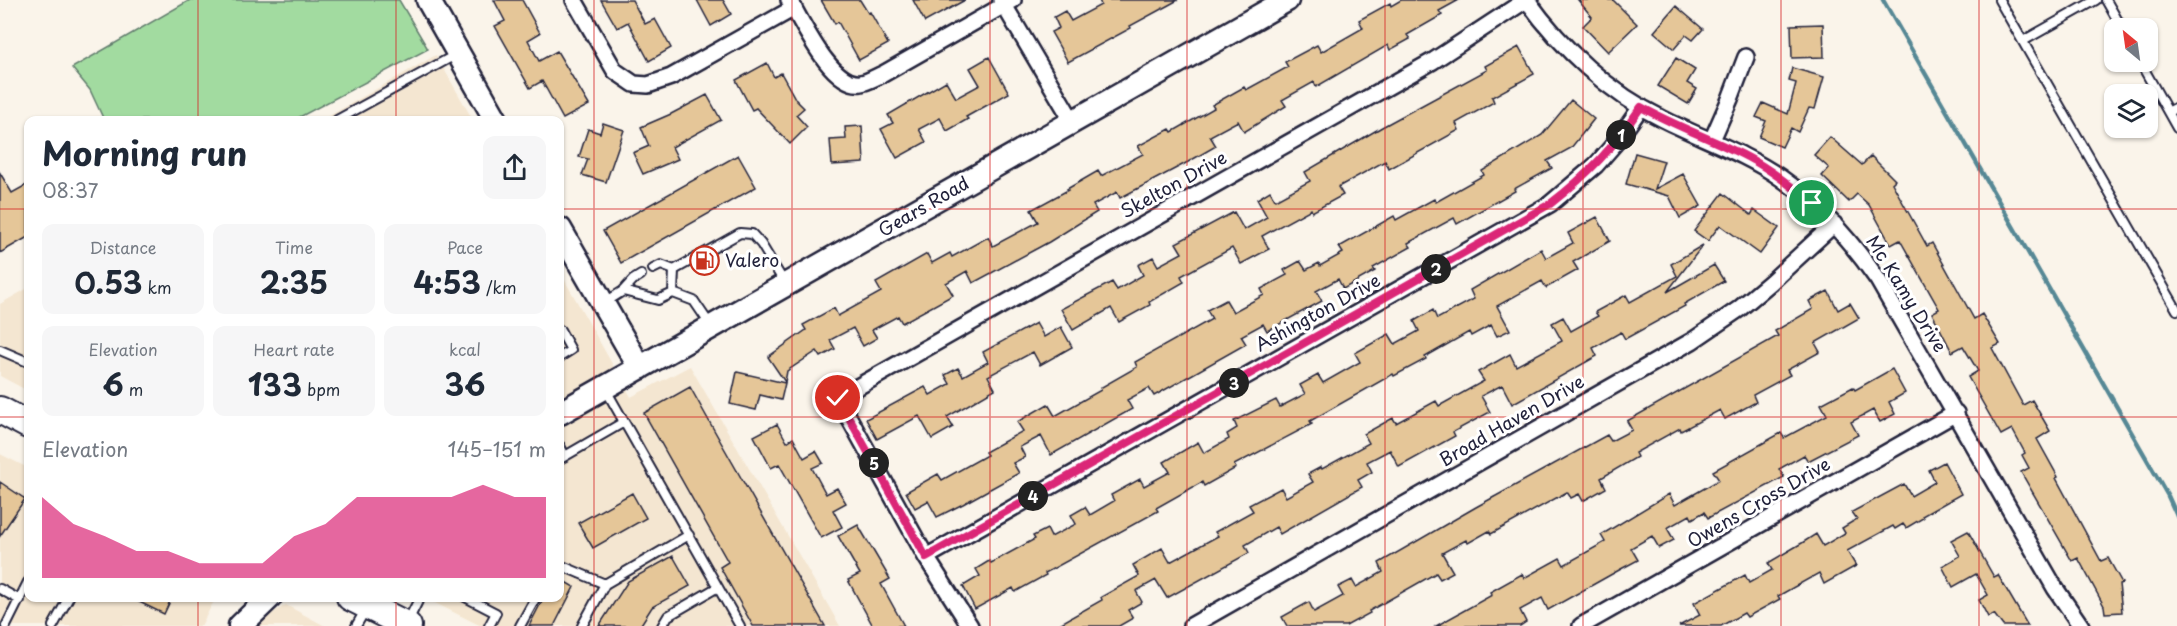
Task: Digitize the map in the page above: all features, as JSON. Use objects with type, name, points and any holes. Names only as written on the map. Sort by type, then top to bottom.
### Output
[{"type":"main road","points":[[428,0],[494,116]]},
{"type":"main road","name":"Gears Road","points":[[564,411],[1287,0]]},
{"type":"main road","points":[[564,240],[570,255],[603,304],[640,368]]},
{"type":"main road","points":[[0,410],[24,423]]},
{"type":"main road","points":[[240,626],[265,602]]},
{"type":"main road","points":[[358,610],[407,625]]},
{"type":"street","points":[[574,0],[615,71],[634,84],[648,85],[671,77],[792,4],[826,61],[836,73],[848,81],[860,83],[883,74],[1006,2],[1073,122]]},
{"type":"street","name":"Mc Kamy Drive","points":[[1526,0],[1571,51],[1602,80],[1641,107],[1748,158],[1782,179],[1834,224],[1857,250],[1878,280],[2055,588],[2081,626]]},
{"type":"street","name":"Skelton Drive","points":[[926,557],[838,398],[1434,61],[1526,0]]},
{"type":"street","points":[[1712,140],[1746,57]]},
{"type":"street","name":"Ashington Drive","points":[[926,557],[1550,204],[1596,165],[1617,141],[1641,107]]},
{"type":"street","name":"Broad Haven Drive","points":[[1191,626],[1692,341],[1739,309],[1772,282],[1834,224]]},
{"type":"street","name":"Owens Cross Drive","points":[[1581,626],[1956,413]]},
{"type":"street","points":[[926,557],[970,626]]},
{"type":"lane","points":[[1999,0],[2177,310]]},
{"type":"lane","points":[[2023,41],[2096,0]]},
{"type":"lane","points":[[2106,0],[2116,18]]},
{"type":"lane","points":[[344,116],[459,53]]},
{"type":"lane","points":[[2146,72],[2177,128]]},
{"type":"lane","points":[[2168,112],[2177,107]]},
{"type":"lane","points":[[674,270],[740,233],[753,234],[786,285]]},
{"type":"lane","points":[[653,268],[661,265],[674,270]]},
{"type":"lane","points":[[674,270],[674,293]]},
{"type":"lane","points":[[603,304],[641,275]]},
{"type":"lane","points":[[623,291],[658,300],[674,293],[694,301],[712,328]]},
{"type":"lane","points":[[564,337],[571,350],[564,354]]},
{"type":"lane","points":[[0,350],[24,360]]},
{"type":"lane","points":[[604,388],[740,626]]},
{"type":"lane","points":[[564,456],[624,422]]},
{"type":"lane","points":[[582,626],[605,584],[689,535]]},
{"type":"lane","points":[[564,567],[605,584]]},
{"type":"lane","points":[[662,626],[668,616],[718,587]]},
{"type":"lane","points":[[0,590],[20,600]]},
{"type":"lane","points":[[6,626],[24,591]]},
{"type":"lane","points":[[57,625],[67,602]]},
{"type":"lane","points":[[407,625],[418,602]]},
{"type":"lane","points":[[475,602],[496,613],[489,626]]},
{"type":"lane","points":[[520,626],[533,602]]},
{"type":"shaded area","points":[[436,55],[471,116],[329,116]]},
{"type":"shaded area","points":[[564,279],[631,397],[690,366],[840,626],[481,626],[433,602],[564,602]]},
{"type":"shaded area","points":[[24,290],[24,389],[0,376],[0,304]]},
{"type":"shaded area","points":[[0,454],[24,466],[24,602],[213,602],[201,626],[0,626]]},
{"type":"shaded area","points":[[286,605],[325,626],[256,626]]},
{"type":"green space","points":[[190,0],[399,0],[428,49],[302,116],[102,116],[90,90],[72,68]]},
{"type":"building","points":[[494,0],[522,0],[540,33],[528,40],[539,61],[557,51],[589,105],[564,118],[542,81],[530,88],[495,26],[505,21]]},
{"type":"building","points":[[601,0],[632,0],[645,24],[655,19],[671,48],[649,61],[628,22],[617,28]]},
{"type":"building","points":[[697,0],[723,0],[731,14],[711,26]]},
{"type":"building","points":[[821,0],[860,0],[868,13],[870,12],[888,44],[859,60],[838,22],[835,24]]},
{"type":"building","points":[[913,0],[965,0],[925,22]]},
{"type":"building","points":[[1099,0],[1178,0],[1068,62],[1051,32],[1059,28],[1054,17],[1065,11],[1071,21],[1101,5]]},
{"type":"building","points":[[1401,0],[1459,0],[1439,11],[1442,15],[1407,35],[1410,39],[1390,50],[1388,45],[1316,87],[1314,82],[1282,100],[1286,106],[1244,132],[1238,121],[1210,136],[1216,146],[1120,198],[1117,192],[1093,205],[1097,212],[1049,242],[973,283],[967,271],[946,283],[953,295],[902,323],[898,316],[872,330],[877,338],[863,346],[853,328],[830,340],[835,349],[821,357],[817,351],[787,371],[785,382],[768,357],[806,330],[803,325],[834,308],[838,316],[881,292],[876,283],[927,254],[932,263],[950,253],[952,257],[988,237],[993,246],[1038,222],[1031,210],[1098,171],[1101,176],[1143,154],[1138,146],[1170,129],[1172,132],[1214,108],[1212,105],[1244,87],[1246,90],[1288,67],[1285,62],[1317,45],[1321,52],[1363,28],[1359,20],[1390,3],[1391,6]]},
{"type":"building","points":[[1578,0],[1613,0],[1637,24],[1608,52],[1583,26],[1592,17]]},
{"type":"building","points":[[1676,6],[1703,29],[1693,40],[1686,35],[1674,49],[1654,32]]},
{"type":"building","points":[[1823,24],[1824,57],[1792,58],[1791,25]]},
{"type":"building","points":[[1519,47],[1534,74],[1492,97],[1494,102],[1456,123],[1459,130],[1389,169],[1385,161],[1338,187],[1343,195],[1312,212],[1311,209],[1262,236],[1269,249],[1241,264],[1232,248],[1181,276],[1184,282],[1119,322],[1111,308],[1073,330],[1061,309],[1112,282],[1117,290],[1143,275],[1138,265],[1153,257],[1158,266],[1182,253],[1176,243],[1234,212],[1244,230],[1267,217],[1257,199],[1270,191],[1275,200],[1310,181],[1305,172],[1487,70],[1485,66]]},
{"type":"building","points":[[989,57],[1009,93],[966,117],[968,119],[947,131],[940,118],[919,129],[926,142],[897,158],[881,129],[893,123],[888,115],[946,81],[956,98],[980,85],[970,68]]},
{"type":"building","points":[[1676,58],[1695,70],[1687,83],[1697,89],[1688,104],[1658,86]]},
{"type":"building","points":[[767,63],[774,77],[781,73],[796,100],[804,108],[796,115],[807,127],[790,144],[756,108],[752,110],[736,80]]},
{"type":"building","points":[[1792,68],[1824,77],[1815,109],[1809,108],[1798,132],[1791,128],[1782,147],[1759,137],[1766,121],[1756,117],[1763,103],[1788,114],[1796,83],[1789,81]]},
{"type":"building","points":[[707,95],[721,120],[672,147],[678,159],[643,174],[633,153],[649,146],[641,127]]},
{"type":"building","points":[[1571,100],[1594,119],[1571,148],[1547,161],[1552,168],[1457,224],[1454,218],[1408,243],[1411,247],[1373,268],[1375,271],[1343,289],[1338,279],[1316,291],[1322,301],[1267,331],[1263,324],[1241,336],[1246,344],[1154,396],[1149,388],[1127,400],[1132,409],[1051,455],[1041,436],[1020,447],[1025,457],[1013,463],[1019,473],[963,504],[937,517],[928,501],[915,508],[906,492],[938,474],[942,480],[987,455],[985,452],[1023,431],[1017,422],[1048,404],[1055,416],[1137,367],[1135,362],[1212,319],[1207,310],[1226,300],[1233,312],[1264,295],[1261,289],[1287,275],[1284,270],[1300,261],[1306,270],[1319,263],[1320,266],[1343,253],[1339,247],[1394,216],[1396,220],[1434,199],[1436,202],[1484,175],[1482,171],[1542,135]]},
{"type":"building","points":[[603,123],[624,130],[606,182],[582,175],[588,159],[579,157],[588,129],[600,133]]},
{"type":"building","points":[[862,126],[864,163],[832,165],[830,140],[846,139],[845,127]]},
{"type":"building","points":[[1830,137],[1862,165],[1871,156],[1895,180],[1892,183],[1927,246],[1932,243],[1974,319],[1982,314],[2000,344],[1992,348],[2023,405],[2032,400],[2050,431],[2037,439],[2058,477],[2056,478],[2101,561],[2108,558],[2122,583],[2119,584],[2122,612],[2105,613],[2104,606],[2078,558],[2072,561],[2021,472],[2029,468],[2022,455],[2025,453],[2012,429],[2001,435],[1968,377],[1978,371],[1963,346],[1952,352],[1932,313],[1939,309],[1900,240],[1891,245],[1869,205],[1857,194],[1849,202],[1822,176],[1829,168],[1814,155]]},
{"type":"building","points":[[1635,153],[1664,161],[1655,189],[1683,174],[1701,206],[1680,218],[1669,196],[1626,184]]},
{"type":"building","points":[[738,155],[756,187],[621,263],[603,231]]},
{"type":"building","points":[[0,173],[12,193],[24,186],[24,239],[0,253]]},
{"type":"building","points":[[1723,193],[1751,215],[1754,210],[1779,228],[1760,254],[1720,225],[1708,241],[1694,231]]},
{"type":"building","points":[[1597,217],[1610,241],[1573,262],[1578,270],[1546,288],[1542,281],[1497,306],[1510,330],[1497,336],[1491,325],[1471,336],[1469,332],[1425,357],[1426,359],[1394,376],[1393,374],[1310,421],[1312,424],[1234,465],[1236,468],[1204,486],[1202,482],[1156,508],[1158,511],[1045,573],[1046,575],[1015,592],[1013,588],[975,609],[963,586],[980,576],[976,569],[1035,539],[1033,536],[1047,529],[1051,537],[1076,524],[1071,515],[1085,507],[1090,515],[1114,501],[1111,495],[1140,479],[1144,486],[1170,472],[1164,462],[1198,442],[1204,453],[1229,439],[1227,434],[1237,428],[1234,421],[1276,400],[1280,407],[1305,394],[1300,385],[1318,375],[1323,383],[1360,362],[1355,353],[1389,334],[1395,344],[1419,331],[1414,321],[1433,310],[1437,319],[1474,299],[1470,290],[1541,249],[1546,258],[1573,243],[1568,233]]},
{"type":"building","points":[[1703,245],[1667,292],[1714,265],[1724,281],[1684,304],[1685,306],[1625,339],[1621,332],[1593,348],[1597,356],[1512,404],[1502,385],[1481,396],[1490,412],[1453,432],[1455,436],[1399,467],[1390,450],[1367,462],[1372,472],[1358,480],[1362,487],[1280,534],[1276,527],[1245,545],[1249,553],[1167,598],[1156,580],[1136,591],[1142,602],[1128,610],[1133,618],[1119,626],[1056,626],[1139,576],[1133,565],[1162,548],[1170,562],[1218,536],[1215,532],[1253,511],[1249,505],[1281,488],[1286,497],[1313,482],[1308,474],[1321,467],[1322,469],[1369,443],[1364,434],[1393,418],[1396,423],[1436,401],[1439,406],[1484,381],[1478,372],[1510,354],[1516,366],[1562,341],[1552,323],[1563,317],[1571,331],[1598,316],[1595,312],[1626,295],[1630,302],[1677,276],[1671,264]]},
{"type":"building","points":[[1828,291],[1838,310],[1850,303],[1859,318],[1815,343],[1820,352],[1787,370],[1790,375],[1753,395],[1756,402],[1725,419],[1720,410],[1681,431],[1680,428],[1635,453],[1637,457],[1601,478],[1606,488],[1583,501],[1579,494],[1571,498],[1567,492],[1491,534],[1489,531],[1468,543],[1466,540],[1442,553],[1453,572],[1440,579],[1436,573],[1346,626],[1287,626],[1282,617],[1309,602],[1314,612],[1343,596],[1338,587],[1352,580],[1356,587],[1383,572],[1379,563],[1476,507],[1607,435],[1611,441],[1632,430],[1627,421],[1778,336],[1775,331],[1813,309],[1809,301]]},
{"type":"building","points":[[1036,323],[1044,337],[1061,327],[1072,347],[1040,365],[1033,352],[988,376],[995,389],[947,417],[953,427],[932,439],[919,416],[877,439],[866,419],[925,387],[930,395],[950,384],[945,375],[958,368],[963,376],[988,362],[983,352]]},
{"type":"building","points":[[1892,369],[1905,393],[1889,402],[1895,414],[1880,422],[1873,410],[1851,422],[1858,435],[1808,461],[1804,455],[1779,469],[1784,477],[1708,518],[1704,512],[1692,519],[1690,515],[1667,528],[1674,540],[1659,548],[1652,536],[1631,548],[1638,560],[1548,610],[1542,598],[1520,610],[1526,622],[1520,626],[1436,626],[1492,595],[1490,592],[1522,574],[1524,578],[1560,558],[1564,565],[1605,542],[1601,535],[1669,494],[1675,505],[1719,480],[1713,471],[1781,433],[1784,438],[1827,415],[1821,404],[1853,387],[1855,390]]},
{"type":"building","points":[[737,372],[785,383],[781,400],[760,395],[756,410],[730,404]]},
{"type":"building","points":[[690,387],[825,626],[753,626],[720,567],[728,562],[644,413]]},
{"type":"building","points":[[777,424],[787,442],[793,438],[804,458],[816,451],[823,463],[812,468],[826,494],[837,488],[846,503],[833,510],[842,527],[821,538],[779,464],[771,468],[754,436]]},
{"type":"building","points":[[1944,462],[1961,494],[1906,528],[1903,524],[1895,529],[1893,526],[1847,551],[1856,566],[1824,584],[1819,573],[1778,596],[1780,599],[1747,617],[1744,613],[1721,626],[1679,626],[1700,615],[1694,603],[1745,575],[1749,583],[1772,570],[1768,563],[1816,534],[1823,546],[1845,533],[1842,528],[1857,519],[1852,512],[1904,484],[1911,496],[1935,482],[1929,470]]},
{"type":"building","points":[[0,482],[24,500],[0,536]]},
{"type":"building","points":[[632,493],[646,518],[593,548],[578,523]]},
{"type":"building","points":[[858,525],[890,579],[881,584],[904,626],[873,626],[848,580],[860,574],[838,536]]},
{"type":"building","points":[[1968,531],[1994,577],[1998,575],[2028,626],[2003,626],[1994,614],[1988,617],[1979,600],[1988,595],[1976,574],[1953,587],[1942,566],[1960,556],[1951,540]]},
{"type":"building","points":[[673,556],[690,586],[652,607],[640,626],[599,626],[628,581]]},
{"type":"building","points":[[564,581],[574,587],[554,626],[529,626],[541,602],[564,602]]},
{"type":"building","points":[[139,602],[170,602],[164,614]]},
{"type":"waterway","points":[[1883,0],[2168,496],[2177,516]]},
{"type":"place","name":"Valero","points":[[704,261]]},
{"type":"route","points":[[838,398],[926,557],[1550,204],[1596,165],[1617,141],[1641,107],[1748,158],[1782,179],[1812,203]]}]
